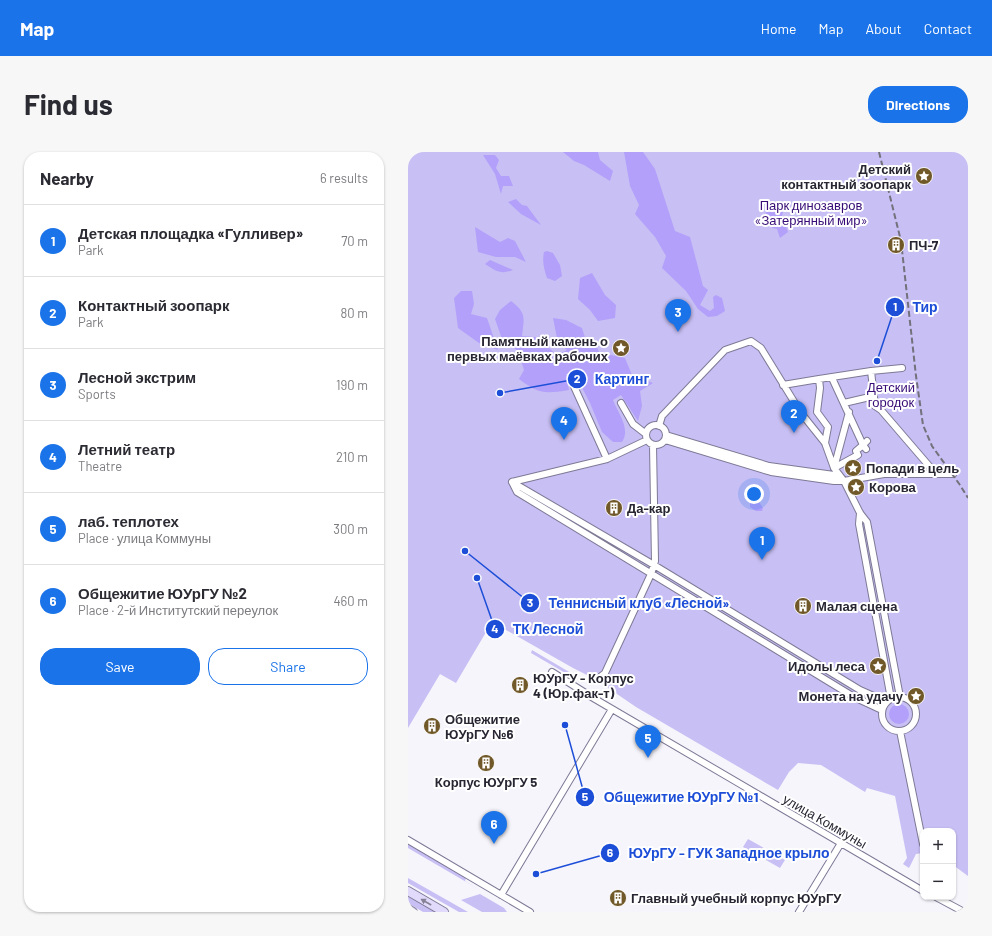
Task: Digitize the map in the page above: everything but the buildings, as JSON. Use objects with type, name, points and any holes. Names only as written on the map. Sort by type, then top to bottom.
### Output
[{"type":"main road","points":[[408,891],[444,912]]},
{"type":"main road","points":[[408,909],[413,912]]},
{"type":"street","points":[[659,426],[662,416],[725,350],[751,340],[760,348],[801,413],[825,443],[834,468],[844,481],[860,513],[867,522],[900,697]]},
{"type":"street","points":[[783,385],[871,371],[902,368]]},
{"type":"street","points":[[871,371],[875,406],[881,410],[936,474]]},
{"type":"street","points":[[832,378],[865,445],[856,451],[858,455],[834,468]]},
{"type":"street","points":[[819,380],[820,388],[817,412],[828,427],[825,443]]},
{"type":"street","points":[[572,382],[607,459]]},
{"type":"street","points":[[844,403],[874,396]]},
{"type":"street","points":[[600,677],[605,673],[652,574],[656,561],[653,445],[633,424],[620,403]]},
{"type":"street","points":[[834,468],[848,412]]},
{"type":"street","points":[[646,437],[647,430],[652,426],[659,426],[664,429],[666,437]]},
{"type":"street","points":[[512,482],[607,459],[646,437]]},
{"type":"street","points":[[653,445],[659,445],[666,437]]},
{"type":"street","points":[[666,437],[771,472],[834,481],[844,481],[884,474],[953,474]]},
{"type":"street","points":[[512,482],[654,565],[860,690],[889,700],[900,697],[910,701],[916,710],[916,716],[911,726],[900,731],[886,725],[882,716],[882,710],[889,700],[859,524],[860,513]]},
{"type":"street","points":[[512,482],[517,492],[854,697],[882,710]]},
{"type":"street","name":"улица Коммуны","points":[[552,672],[612,709],[920,889]]},
{"type":"street","points":[[501,895],[612,709]]},
{"type":"street","points":[[900,731],[920,829]]},
{"type":"street","points":[[408,840],[530,912]]},
{"type":"street","points":[[799,912],[840,843]]},
{"type":"street","points":[[942,900],[964,912]]},
{"type":"green space","points":[[408,152],[968,152],[968,876],[956,867],[956,828],[920,828],[920,853],[916,854],[909,868],[903,864],[907,858],[895,796],[867,788],[865,792],[821,765],[798,763],[789,772],[778,790],[636,707],[595,679],[492,622],[456,683],[440,674],[408,728]]},
{"type":"green space","points":[[532,650],[576,676],[574,678],[531,653]]},
{"type":"green space","points":[[748,839],[785,860],[780,868],[743,847]]},
{"type":"green space","points":[[408,844],[466,878],[465,881],[480,890],[408,848]]},
{"type":"green space","points":[[408,878],[468,912],[459,912],[408,883]]},
{"type":"green space","points":[[480,894],[504,908],[507,912],[482,912],[461,900]]},
{"type":"green space","points":[[408,896],[436,912],[423,912],[408,903]]},
{"type":"shaded area","points":[[563,152],[598,152],[600,160],[613,171],[610,181],[584,165],[574,161]]},
{"type":"shaded area","points":[[624,152],[643,152],[655,169],[675,231],[690,237],[703,286],[708,290],[700,305],[710,311],[714,308],[713,297],[716,295],[722,298],[725,311],[717,316],[708,317],[698,309],[686,291],[662,268],[666,256],[655,237],[635,214],[639,205],[630,186]]},
{"type":"shaded area","points":[[483,155],[495,155],[499,160],[496,168],[501,176],[509,176],[513,186],[503,186],[501,194],[495,174]]},
{"type":"shaded area","points":[[516,199],[522,205],[527,206],[541,225],[521,214],[508,202]]},
{"type":"shaded area","points":[[779,202],[784,207],[782,216],[788,232],[780,238],[777,229],[772,228],[765,211]]},
{"type":"shaded area","points":[[475,227],[500,242],[508,238],[515,241],[526,262],[515,257],[496,257],[478,252]]},
{"type":"shaded area","points":[[547,251],[553,253],[560,265],[562,276],[555,281],[547,278],[545,272],[543,256],[544,252]]},
{"type":"shaded area","points":[[490,260],[513,270],[502,272],[496,270],[485,264]]},
{"type":"shaded area","points":[[592,273],[605,295],[616,305],[615,318],[598,321],[590,310],[578,299],[580,278]]},
{"type":"shaded area","points":[[461,291],[472,291],[474,304],[471,314],[487,318],[498,350],[479,343],[458,328],[454,298]]},
{"type":"shaded area","points":[[511,301],[520,309],[523,316],[522,336],[546,338],[549,348],[557,355],[567,350],[558,343],[553,318],[566,320],[582,328],[586,341],[595,343],[601,356],[604,357],[606,354],[625,358],[632,375],[653,383],[640,391],[642,406],[638,421],[621,395],[613,400],[623,421],[625,432],[622,442],[613,442],[602,432],[590,403],[574,372],[566,374],[569,390],[542,392],[532,388],[519,379],[524,370],[518,351],[502,339],[495,319],[500,310]]},
{"type":"shaded area","points":[[753,498],[757,499],[763,508],[762,511],[756,511],[750,507],[750,500]]},
{"type":"shaded area","points":[[895,704],[903,704],[909,710],[909,718],[903,724],[895,724],[889,718],[889,710]]},
{"type":"railway","points":[[879,152],[901,241],[923,425],[932,446],[968,498]]},
{"type":"place","name":"Детский контактный зоопарк","points":[[924,176]]},
{"type":"place","name":"ПЧ-7","points":[[896,245]]},
{"type":"place","name":"Лесной экстрим","points":[[678,332]]},
{"type":"place","name":"Памятный камень о первых маёвках рабочих","points":[[621,348]]},
{"type":"place","name":"Тир","points":[[877,361]]},
{"type":"place","name":"Картинг","points":[[500,393]]},
{"type":"place","name":"Контактный зоопарк","points":[[794,433]]},
{"type":"place","name":"Летний театр","points":[[564,440]]},
{"type":"place","name":"Попади в цель","points":[[853,468]]},
{"type":"place","name":"Корова","points":[[856,487]]},
{"type":"place","name":"Да-кар","points":[[614,508]]},
{"type":"place","name":"Теннисный клуб «Лесной»","points":[[465,551]]},
{"type":"place","name":"Детская площадка «Гулливер»","points":[[762,560]]},
{"type":"place","name":"ТК Лесной","points":[[477,578]]},
{"type":"place","name":"Малая сцена","points":[[803,606]]},
{"type":"place","name":"Идолы леса","points":[[878,666]]},
{"type":"place","name":"ЮУрГУ - Корпус 4 (Юр.фак-т)","points":[[520,685]]},
{"type":"place","name":"Монета на удачу","points":[[916,696]]},
{"type":"place","name":"Общежитие ЮУрГУ №1","points":[[565,725]]},
{"type":"place","name":"Общежитие ЮУрГУ №6","points":[[432,726]]},
{"type":"place","name":"лаб. теплотех","points":[[648,758]]},
{"type":"place","name":"Корпус ЮУрГУ 5","points":[[486,763]]},
{"type":"place","name":"Общежитие ЮУрГУ №2","points":[[494,844]]},
{"type":"place","name":"ЮУрГУ - ГУК Западное крыло","points":[[536,874]]},
{"type":"place","name":"Главный учебный корпус ЮУрГУ","points":[[618,898]]},
{"type":"park label","name":"Парк динозавров «Затерянный мир»","points":[[811,212]]},
{"type":"park label","name":"Детский городок","points":[[891,394]]}]
